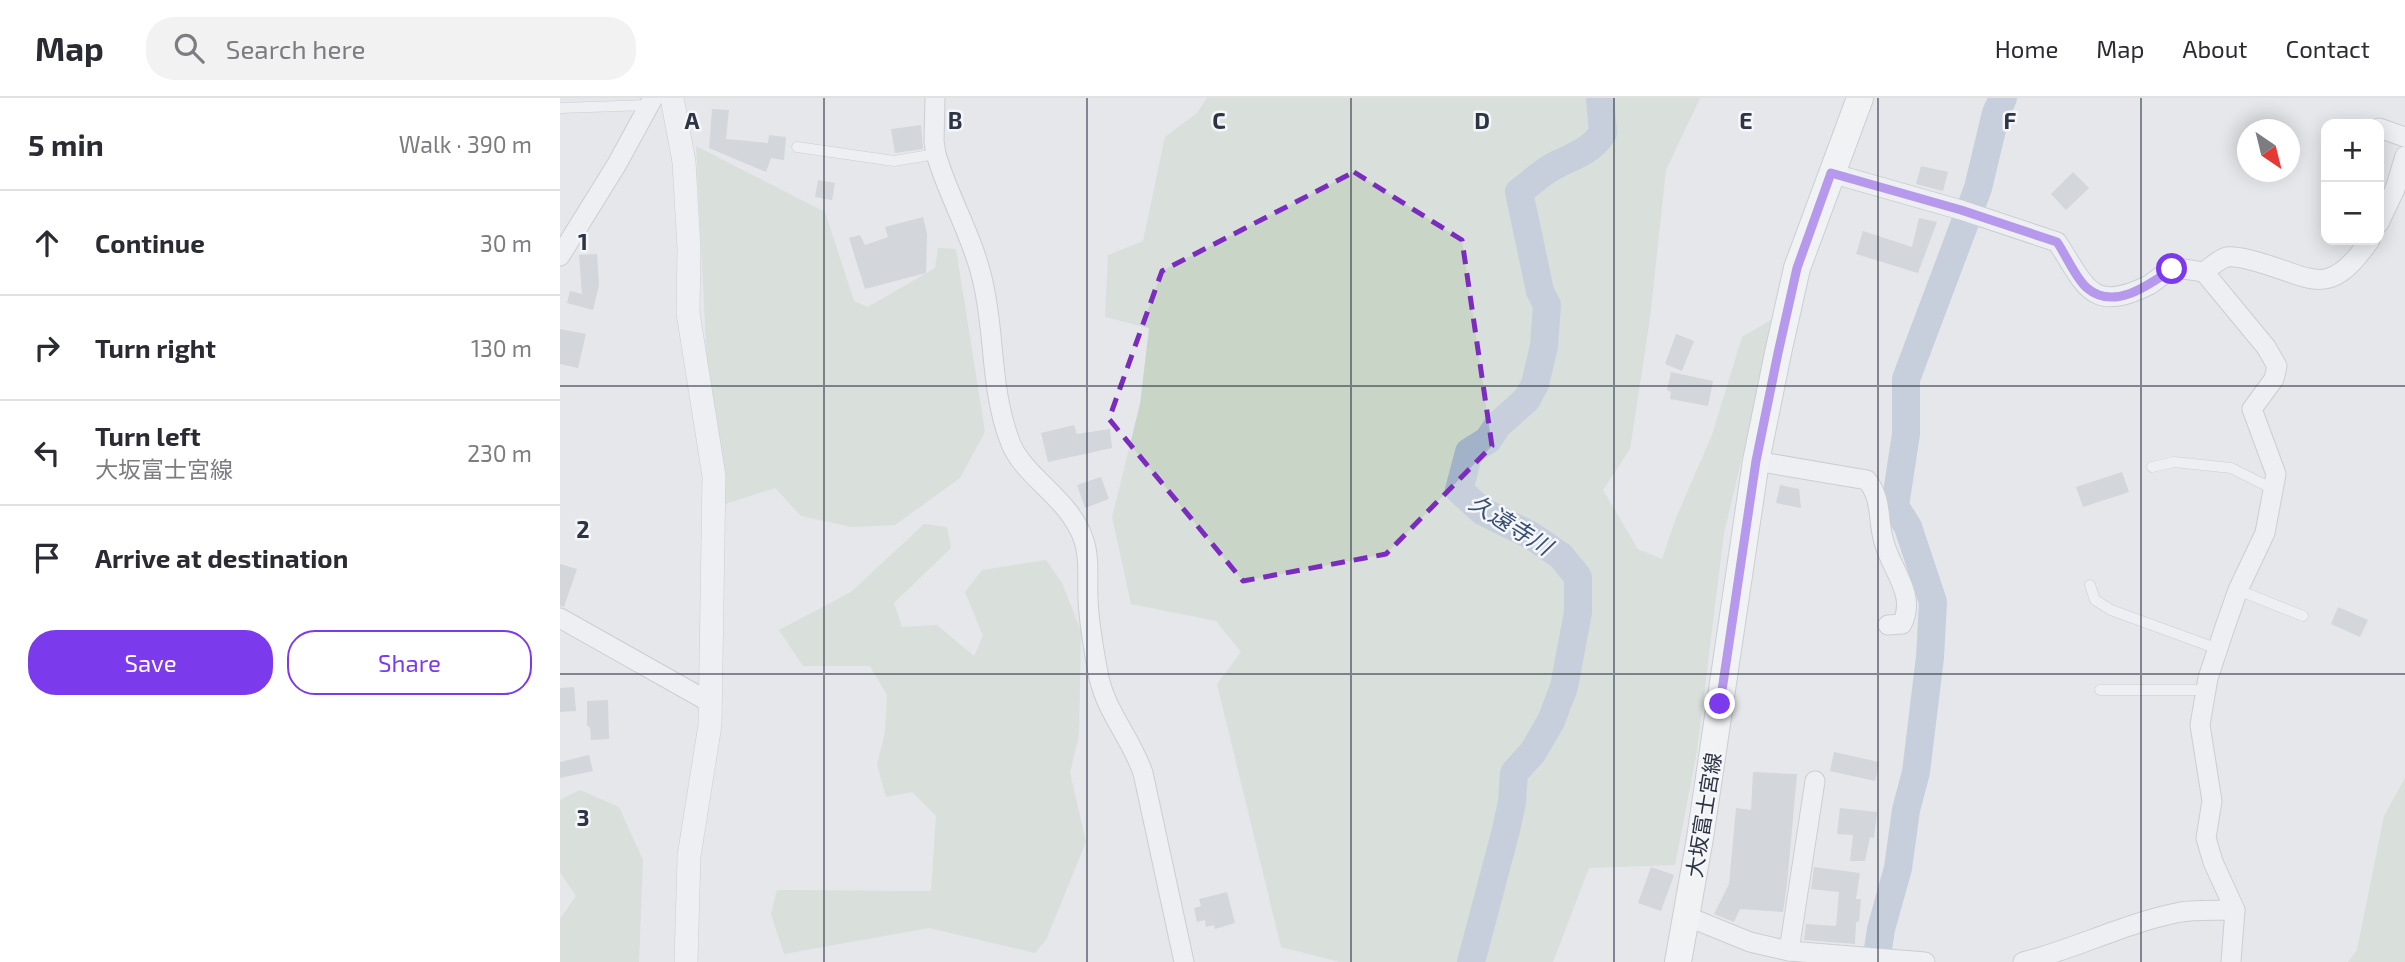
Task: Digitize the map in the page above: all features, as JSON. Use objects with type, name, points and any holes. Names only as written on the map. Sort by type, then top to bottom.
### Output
[{"type":"main road","name":"大坂富士宮線","points":[[1678,962],[1756,461],[1797,268],[1860,98]]},
{"type":"street","points":[[673,98],[684,162],[689,248],[688,313],[714,476],[710,725],[689,856],[686,962]]},
{"type":"street","points":[[934,98],[936,154],[983,279],[996,396],[1013,449],[1021,461],[1058,498],[1085,542],[1090,624],[1100,681],[1109,707],[1138,758],[1143,774],[1184,962]]},
{"type":"street","points":[[560,256],[617,164],[651,102]]},
{"type":"street","points":[[2384,130],[2405,136]]},
{"type":"street","points":[[2384,212],[2395,189],[2405,156]]},
{"type":"street","points":[[1831,173],[1961,210],[2057,242],[2085,287],[2097,295],[2110,298],[2125,296],[2152,284],[2172,269],[2204,272],[2227,257],[2269,265],[2299,277],[2321,281],[2343,272],[2367,245]]},
{"type":"street","points":[[2204,272],[2266,347],[2277,366],[2274,379],[2252,409],[2276,474],[2265,533],[2238,590],[2206,690],[2200,724],[2212,801],[2206,838],[2213,862],[2235,910],[2231,962]]},
{"type":"street","points":[[1756,461],[1867,480],[1876,492],[1884,541],[1893,567],[1902,578],[1906,596],[1906,616],[1902,624],[1888,625]]},
{"type":"street","points":[[560,618],[711,703]]},
{"type":"street","points":[[1789,951],[1815,781]]},
{"type":"street","points":[[2023,962],[2179,912],[2235,910]]},
{"type":"street","points":[[1686,916],[1750,942],[1789,951],[1925,962]]},
{"type":"lane","points":[[560,108],[651,102]]},
{"type":"lane","points":[[797,147],[894,161],[936,154]]},
{"type":"lane","points":[[2152,467],[2174,463],[2231,468],[2273,489]]},
{"type":"lane","points":[[2090,585],[2095,600],[2111,610],[2218,649]]},
{"type":"lane","points":[[2238,590],[2303,616]]},
{"type":"lane","points":[[2100,690],[2206,690]]},
{"type":"highlighted area","points":[[1354,172],[1462,240],[1492,446],[1386,554],[1243,581],[1109,419],[1162,271]]},
{"type":"green space","points":[[1207,98],[1700,98],[1666,170],[1650,318],[1630,449],[1603,490],[1638,549],[1662,559],[1676,518],[1712,435],[1742,337],[1776,317],[1724,533],[1697,751],[1675,865],[1589,868],[1553,962],[1340,962],[1281,947],[1217,684],[1241,652],[1216,621],[1131,604],[1112,517],[1140,404],[1149,328],[1105,317],[1108,255],[1143,241],[1165,137],[1197,113]]},
{"type":"green space","points":[[696,146],[825,212],[854,301],[868,307],[935,268],[938,248],[956,249],[985,432],[960,478],[895,525],[852,527],[801,516],[775,488],[725,504],[707,365]]},
{"type":"green space","points":[[924,524],[947,527],[951,548],[894,603],[902,627],[937,625],[974,656],[983,636],[965,592],[982,570],[1046,560],[1062,583],[1081,631],[1079,736],[1070,772],[1086,842],[1046,940],[1035,953],[929,928],[784,954],[771,914],[777,890],[931,891],[936,816],[912,792],[886,797],[877,765],[885,732],[887,695],[870,666],[803,666],[779,630],[851,592]]},
{"type":"green space","points":[[2405,778],[2405,962],[2348,962],[2357,950],[2384,816]]},
{"type":"green space","points":[[580,790],[619,807],[643,860],[639,962],[560,962],[560,919],[576,896],[560,872],[560,800]]},
{"type":"building","points":[[712,109],[729,110],[726,139],[768,143],[769,135],[786,137],[784,160],[771,158],[766,172],[709,148]]},
{"type":"building","points":[[921,125],[923,149],[895,153],[891,129]]},
{"type":"building","points":[[1921,166],[1948,172],[1943,191],[1916,184]]},
{"type":"building","points":[[2073,172],[2089,188],[2066,210],[2051,194]]},
{"type":"building","points":[[818,180],[835,183],[832,200],[815,197]]},
{"type":"building","points":[[923,217],[927,234],[926,273],[865,289],[849,238],[860,235],[865,245],[888,237],[885,227]]},
{"type":"building","points":[[1919,218],[1937,222],[1918,273],[1856,254],[1863,231],[1912,247]]},
{"type":"building","points":[[597,254],[599,285],[593,310],[567,303],[570,291],[582,294],[579,255]]},
{"type":"building","points":[[560,329],[586,334],[578,368],[560,364]]},
{"type":"building","points":[[1676,334],[1694,341],[1682,371],[1665,364]]},
{"type":"building","points":[[1671,372],[1713,381],[1708,406],[1670,399],[1671,392],[1667,390]]},
{"type":"building","points":[[1074,425],[1077,434],[1110,429],[1112,448],[1048,462],[1041,433]]},
{"type":"building","points":[[2122,472],[2129,492],[2083,507],[2076,487]]},
{"type":"building","points":[[1101,477],[1109,499],[1085,508],[1077,485]]},
{"type":"building","points":[[1780,485],[1799,489],[1801,508],[1776,503]]},
{"type":"building","points":[[560,564],[577,569],[564,607],[560,606]]},
{"type":"building","points":[[2338,607],[2368,620],[2360,637],[2331,624]]},
{"type":"building","points":[[574,687],[576,711],[560,712],[560,688]]},
{"type":"building","points":[[608,700],[609,739],[591,740],[590,727],[587,726],[587,701]]},
{"type":"building","points":[[1834,752],[1879,762],[1875,781],[1830,771]]},
{"type":"building","points":[[589,755],[593,771],[560,778],[560,762]]},
{"type":"building","points":[[1753,772],[1797,774],[1787,884],[1783,912],[1740,909],[1734,922],[1714,914],[1729,884],[1736,808],[1751,810]]},
{"type":"building","points":[[1840,808],[1877,812],[1874,838],[1870,837],[1865,861],[1850,861],[1853,835],[1837,834]]},
{"type":"building","points":[[1651,867],[1674,875],[1661,911],[1638,903]]},
{"type":"building","points":[[1814,867],[1860,873],[1856,899],[1861,899],[1855,944],[1804,940],[1806,924],[1836,926],[1839,892],[1811,889]]},
{"type":"building","points":[[1227,892],[1235,923],[1215,929],[1214,925],[1206,927],[1205,920],[1197,922],[1194,908],[1201,906],[1199,899]]},
{"type":"waterway","name":"久遠寺川","points":[[1471,962],[1506,830],[1514,773],[1533,752],[1551,721],[1564,687],[1578,612],[1578,577],[1561,556],[1532,536],[1482,511],[1459,490],[1469,452],[1488,440],[1498,425],[1527,399],[1535,384],[1544,346],[1547,305],[1540,291],[1519,192],[1546,170],[1593,145],[1603,133],[1600,98]]},
{"type":"waterway","points":[[1876,962],[1881,929],[1898,868],[1906,810],[1916,772],[1930,657],[1933,602],[1908,527],[1895,506],[1906,434],[1906,379],[1978,188],[1996,113],[2003,98]]},
{"type":"route","points":[[1720,704],[1756,461],[1778,353],[1797,268],[1831,173],[1961,210],[2057,242],[2085,287],[2097,295],[2110,298],[2125,296],[2152,284],[2172,269]]}]
